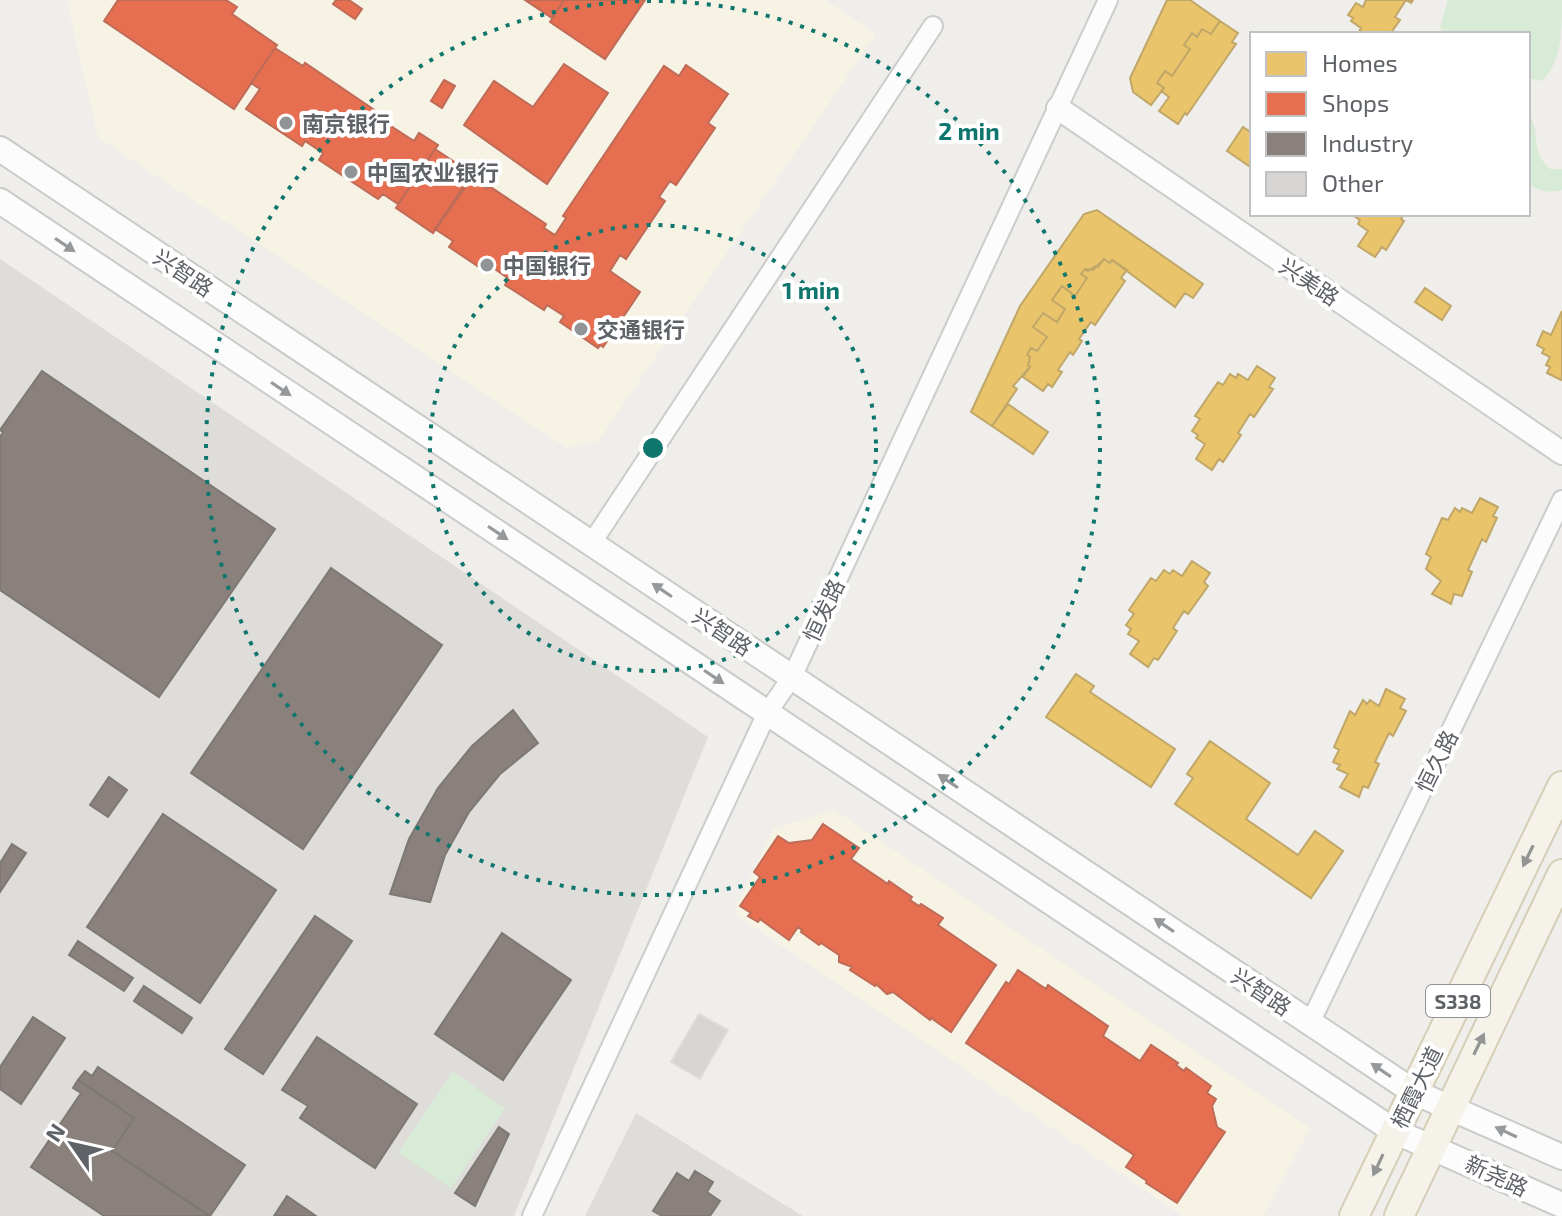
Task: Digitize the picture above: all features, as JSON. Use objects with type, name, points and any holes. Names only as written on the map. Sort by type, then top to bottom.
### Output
[{"type":"main road","name":"兴智路","points":[[0,149],[1414,1092],[1449,1106]]},
{"type":"main road","name":"兴智路","points":[[0,201],[1394,1131],[1432,1146]]},
{"type":"main road","name":"栖霞大道","points":[[1354,1216],[1562,786]]},
{"type":"main road","name":"栖霞大道","points":[[1399,1216],[1562,874]]},
{"type":"main road","name":"新尧路","points":[[1449,1106],[1562,1157]]},
{"type":"main road","name":"新尧路","points":[[1432,1146],[1562,1205]]},
{"type":"street","name":"恒发路","points":[[532,1216],[767,713],[792,677],[1108,0]]},
{"type":"street","points":[[591,544],[933,26]]},
{"type":"street","name":"兴美路","points":[[1058,108],[1562,453]]},
{"type":"street","name":"恒久路","points":[[1310,1023],[1562,500]]},
{"type":"shaded area","points":[[71,0],[825,0],[876,34],[598,441],[567,448],[98,137],[68,6]]},
{"type":"shaded area","points":[[0,259],[708,737],[514,1216],[0,1216]]},
{"type":"shaded area","points":[[834,810],[1310,1128],[1263,1216],[1183,1216],[733,913],[774,829]]},
{"type":"shaded area","points":[[636,1113],[803,1216],[585,1216]]},
{"type":"green space","points":[[1448,0],[1562,0],[1560,44],[1554,64],[1542,81],[1530,78],[1530,32],[1443,32],[1440,27]]},
{"type":"green space","points":[[1530,118],[1543,161],[1550,169],[1562,169],[1562,190],[1536,188],[1530,184]]},
{"type":"green space","points":[[453,1072],[505,1108],[451,1188],[398,1153]]},
{"type":"building: Homes","points":[[1167,0],[1190,0],[1220,21],[1211,34],[1202,29],[1197,37],[1192,33],[1184,45],[1190,49],[1172,76],[1165,71],[1157,83],[1164,88],[1151,105],[1133,92],[1130,78]]},
{"type":"building: Homes","points":[[1366,0],[1406,0],[1395,17],[1400,20],[1391,32],[1359,32],[1361,28],[1348,15],[1356,3],[1363,7]]},
{"type":"building: Homes","points":[[1220,21],[1238,33],[1232,42],[1236,44],[1178,124],[1159,111],[1169,97],[1157,83],[1165,71],[1172,76],[1190,49],[1184,45],[1192,33],[1197,37],[1202,29],[1211,34]]},
{"type":"building: Homes","points":[[1243,127],[1250,132],[1250,167],[1227,151]]},
{"type":"building: Homes","points":[[1097,210],[1203,284],[1193,298],[1185,293],[1175,307],[1112,260],[1110,263],[1104,259],[1093,270],[1085,269],[1081,274],[1087,278],[1075,296],[1062,286],[1052,300],[1065,309],[1057,322],[1043,313],[1033,327],[1047,337],[1037,351],[1031,348],[1027,355],[1030,357],[1030,367],[1013,386],[1017,389],[992,426],[971,412],[1020,306],[1084,214]]},
{"type":"building: Homes","points":[[1354,216],[1403,216],[1401,219],[1404,221],[1386,250],[1382,247],[1375,257],[1358,246],[1368,231],[1358,224],[1360,220]]},
{"type":"building: Homes","points":[[1104,259],[1110,263],[1112,260],[1127,270],[1121,278],[1125,281],[1095,325],[1091,322],[1079,339],[1082,341],[1073,355],[1070,352],[1058,370],[1062,372],[1052,387],[1048,384],[1043,391],[1023,377],[1030,367],[1030,357],[1027,355],[1031,348],[1037,351],[1047,337],[1033,327],[1043,313],[1057,322],[1065,309],[1052,300],[1062,286],[1075,296],[1087,278],[1081,274],[1085,269],[1088,271],[1098,267]]},
{"type":"building: Homes","points":[[1425,288],[1451,306],[1442,320],[1415,302]]},
{"type":"building: Homes","points":[[1562,311],[1561,380],[1547,373],[1550,367],[1546,365],[1550,357],[1542,353],[1544,349],[1537,345],[1543,331],[1551,335]]},
{"type":"building: Homes","points":[[1257,366],[1275,378],[1269,387],[1273,389],[1254,417],[1250,414],[1238,433],[1241,435],[1223,462],[1219,459],[1212,470],[1196,459],[1205,444],[1192,431],[1200,419],[1195,416],[1218,382],[1223,385],[1230,374],[1236,378],[1238,374],[1248,380]]},
{"type":"building: Homes","points":[[1008,404],[1048,432],[1033,454],[992,426]]},
{"type":"building: Homes","points":[[1480,498],[1498,507],[1493,516],[1497,518],[1486,542],[1482,539],[1468,570],[1472,572],[1462,596],[1454,594],[1451,604],[1432,594],[1441,581],[1426,569],[1431,557],[1426,554],[1442,518],[1448,520],[1455,508],[1460,512],[1462,508],[1472,513]]},
{"type":"building: Homes","points":[[1192,561],[1210,573],[1204,582],[1208,586],[1188,614],[1184,611],[1173,628],[1177,631],[1158,660],[1154,658],[1148,667],[1130,654],[1139,641],[1128,634],[1131,629],[1126,625],[1134,614],[1129,610],[1151,578],[1156,581],[1164,570],[1170,574],[1173,570],[1182,576]]},
{"type":"building: Homes","points":[[1076,674],[1094,686],[1090,692],[1175,749],[1151,787],[1046,717]]},
{"type":"building: Homes","points":[[1386,689],[1405,699],[1400,708],[1406,711],[1393,736],[1389,733],[1375,762],[1379,764],[1368,788],[1363,786],[1359,797],[1340,787],[1348,774],[1337,769],[1340,765],[1333,762],[1339,750],[1334,747],[1350,711],[1355,715],[1363,700],[1367,704],[1370,700],[1379,706]]},
{"type":"building: Homes","points":[[1210,741],[1270,783],[1246,819],[1298,855],[1315,831],[1343,851],[1311,898],[1175,804],[1193,778],[1187,774]]},
{"type":"building: Shops","points":[[118,0],[226,0],[237,7],[232,14],[277,45],[234,109],[104,21]]},
{"type":"building: Shops","points":[[336,0],[349,0],[362,9],[355,19],[333,4]]},
{"type":"building: Shops","points":[[525,0],[564,0],[552,18]]},
{"type":"building: Shops","points":[[564,0],[645,0],[605,59],[550,22]]},
{"type":"building: Shops","points":[[275,48],[303,66],[305,63],[379,113],[377,117],[414,141],[419,133],[438,145],[398,204],[383,194],[378,199],[319,160],[323,153],[305,141],[302,146],[246,109],[260,89],[251,83]]},
{"type":"building: Shops","points":[[564,64],[608,93],[547,184],[464,125],[494,81],[533,107]]},
{"type":"building: Shops","points":[[686,65],[728,94],[708,123],[715,128],[676,185],[670,181],[659,197],[665,201],[626,259],[620,255],[610,271],[640,292],[603,347],[600,345],[598,348],[560,322],[564,316],[547,305],[544,310],[505,285],[509,279],[492,267],[488,273],[449,247],[453,241],[435,229],[470,177],[546,224],[544,228],[555,235],[566,218],[563,216],[664,66],[679,76]]},
{"type":"building: Shops","points":[[444,80],[455,86],[442,108],[431,101]]},
{"type":"building: Shops","points":[[435,149],[474,175],[433,233],[396,208]]},
{"type":"building: Shops","points":[[823,824],[859,848],[851,859],[888,884],[889,881],[912,897],[910,900],[919,906],[921,904],[943,918],[938,925],[996,965],[951,1032],[893,992],[887,994],[876,984],[850,970],[852,967],[839,962],[839,955],[821,943],[819,945],[798,927],[789,940],[760,919],[758,922],[748,916],[751,913],[740,906],[760,877],[754,872],[778,836],[789,843],[812,840]]},
{"type":"building: Shops","points":[[1018,970],[1046,989],[1048,985],[1108,1026],[1103,1036],[1140,1061],[1151,1045],[1178,1063],[1176,1065],[1184,1071],[1186,1068],[1211,1086],[1207,1093],[1216,1099],[1212,1106],[1217,1127],[1225,1132],[1177,1203],[1126,1167],[1134,1155],[966,1043],[1006,982],[1009,984]]},
{"type":"building: Industry","points":[[42,371],[275,529],[159,697],[0,590],[0,437],[3,432],[0,430]]},
{"type":"building: Industry","points":[[331,568],[442,645],[303,849],[191,773]]},
{"type":"building: Industry","points":[[513,710],[538,743],[500,774],[469,812],[445,855],[430,902],[390,894],[409,839],[438,788],[472,746]]},
{"type":"building: Industry","points":[[109,777],[127,790],[108,817],[90,805]]},
{"type":"building: Industry","points":[[163,814],[276,890],[200,1003],[87,927]]},
{"type":"building: Industry","points":[[12,844],[26,853],[0,892],[0,863]]},
{"type":"building: Industry","points":[[315,916],[352,941],[263,1074],[225,1049]]},
{"type":"building: Industry","points":[[502,933],[571,980],[503,1080],[435,1034]]},
{"type":"building: Industry","points":[[78,941],[133,978],[124,991],[69,955]]},
{"type":"building: Industry","points":[[144,986],[192,1018],[182,1033],[134,1001]]},
{"type":"building: Industry","points":[[33,1017],[65,1038],[21,1104],[0,1089],[0,1067]]},
{"type":"building: Industry","points":[[317,1037],[417,1104],[375,1168],[300,1118],[308,1106],[282,1090]]},
{"type":"building: Industry","points":[[98,1067],[245,1165],[210,1216],[112,1151],[134,1118],[78,1080],[85,1071],[92,1076]]},
{"type":"building: Industry","points":[[78,1080],[134,1118],[112,1151],[209,1216],[104,1216],[31,1167],[81,1093],[73,1088]]},
{"type":"building: Industry","points":[[499,1127],[509,1134],[475,1206],[455,1193]]},
{"type":"building: Industry","points":[[695,1171],[713,1182],[707,1192],[720,1201],[710,1216],[662,1216],[653,1211],[677,1173],[689,1181]]},
{"type":"building: Industry","points":[[287,1196],[316,1216],[274,1216]]},
{"type":"building: Other","points":[[699,1014],[728,1030],[700,1079],[671,1062]]},
{"type":"place","name":"南京银行","points":[[286,123]]},
{"type":"place","name":"中国农业银行","points":[[351,172]]},
{"type":"place","name":"中国银行","points":[[487,265]]},
{"type":"place","name":"交通银行","points":[[581,329]]}]
